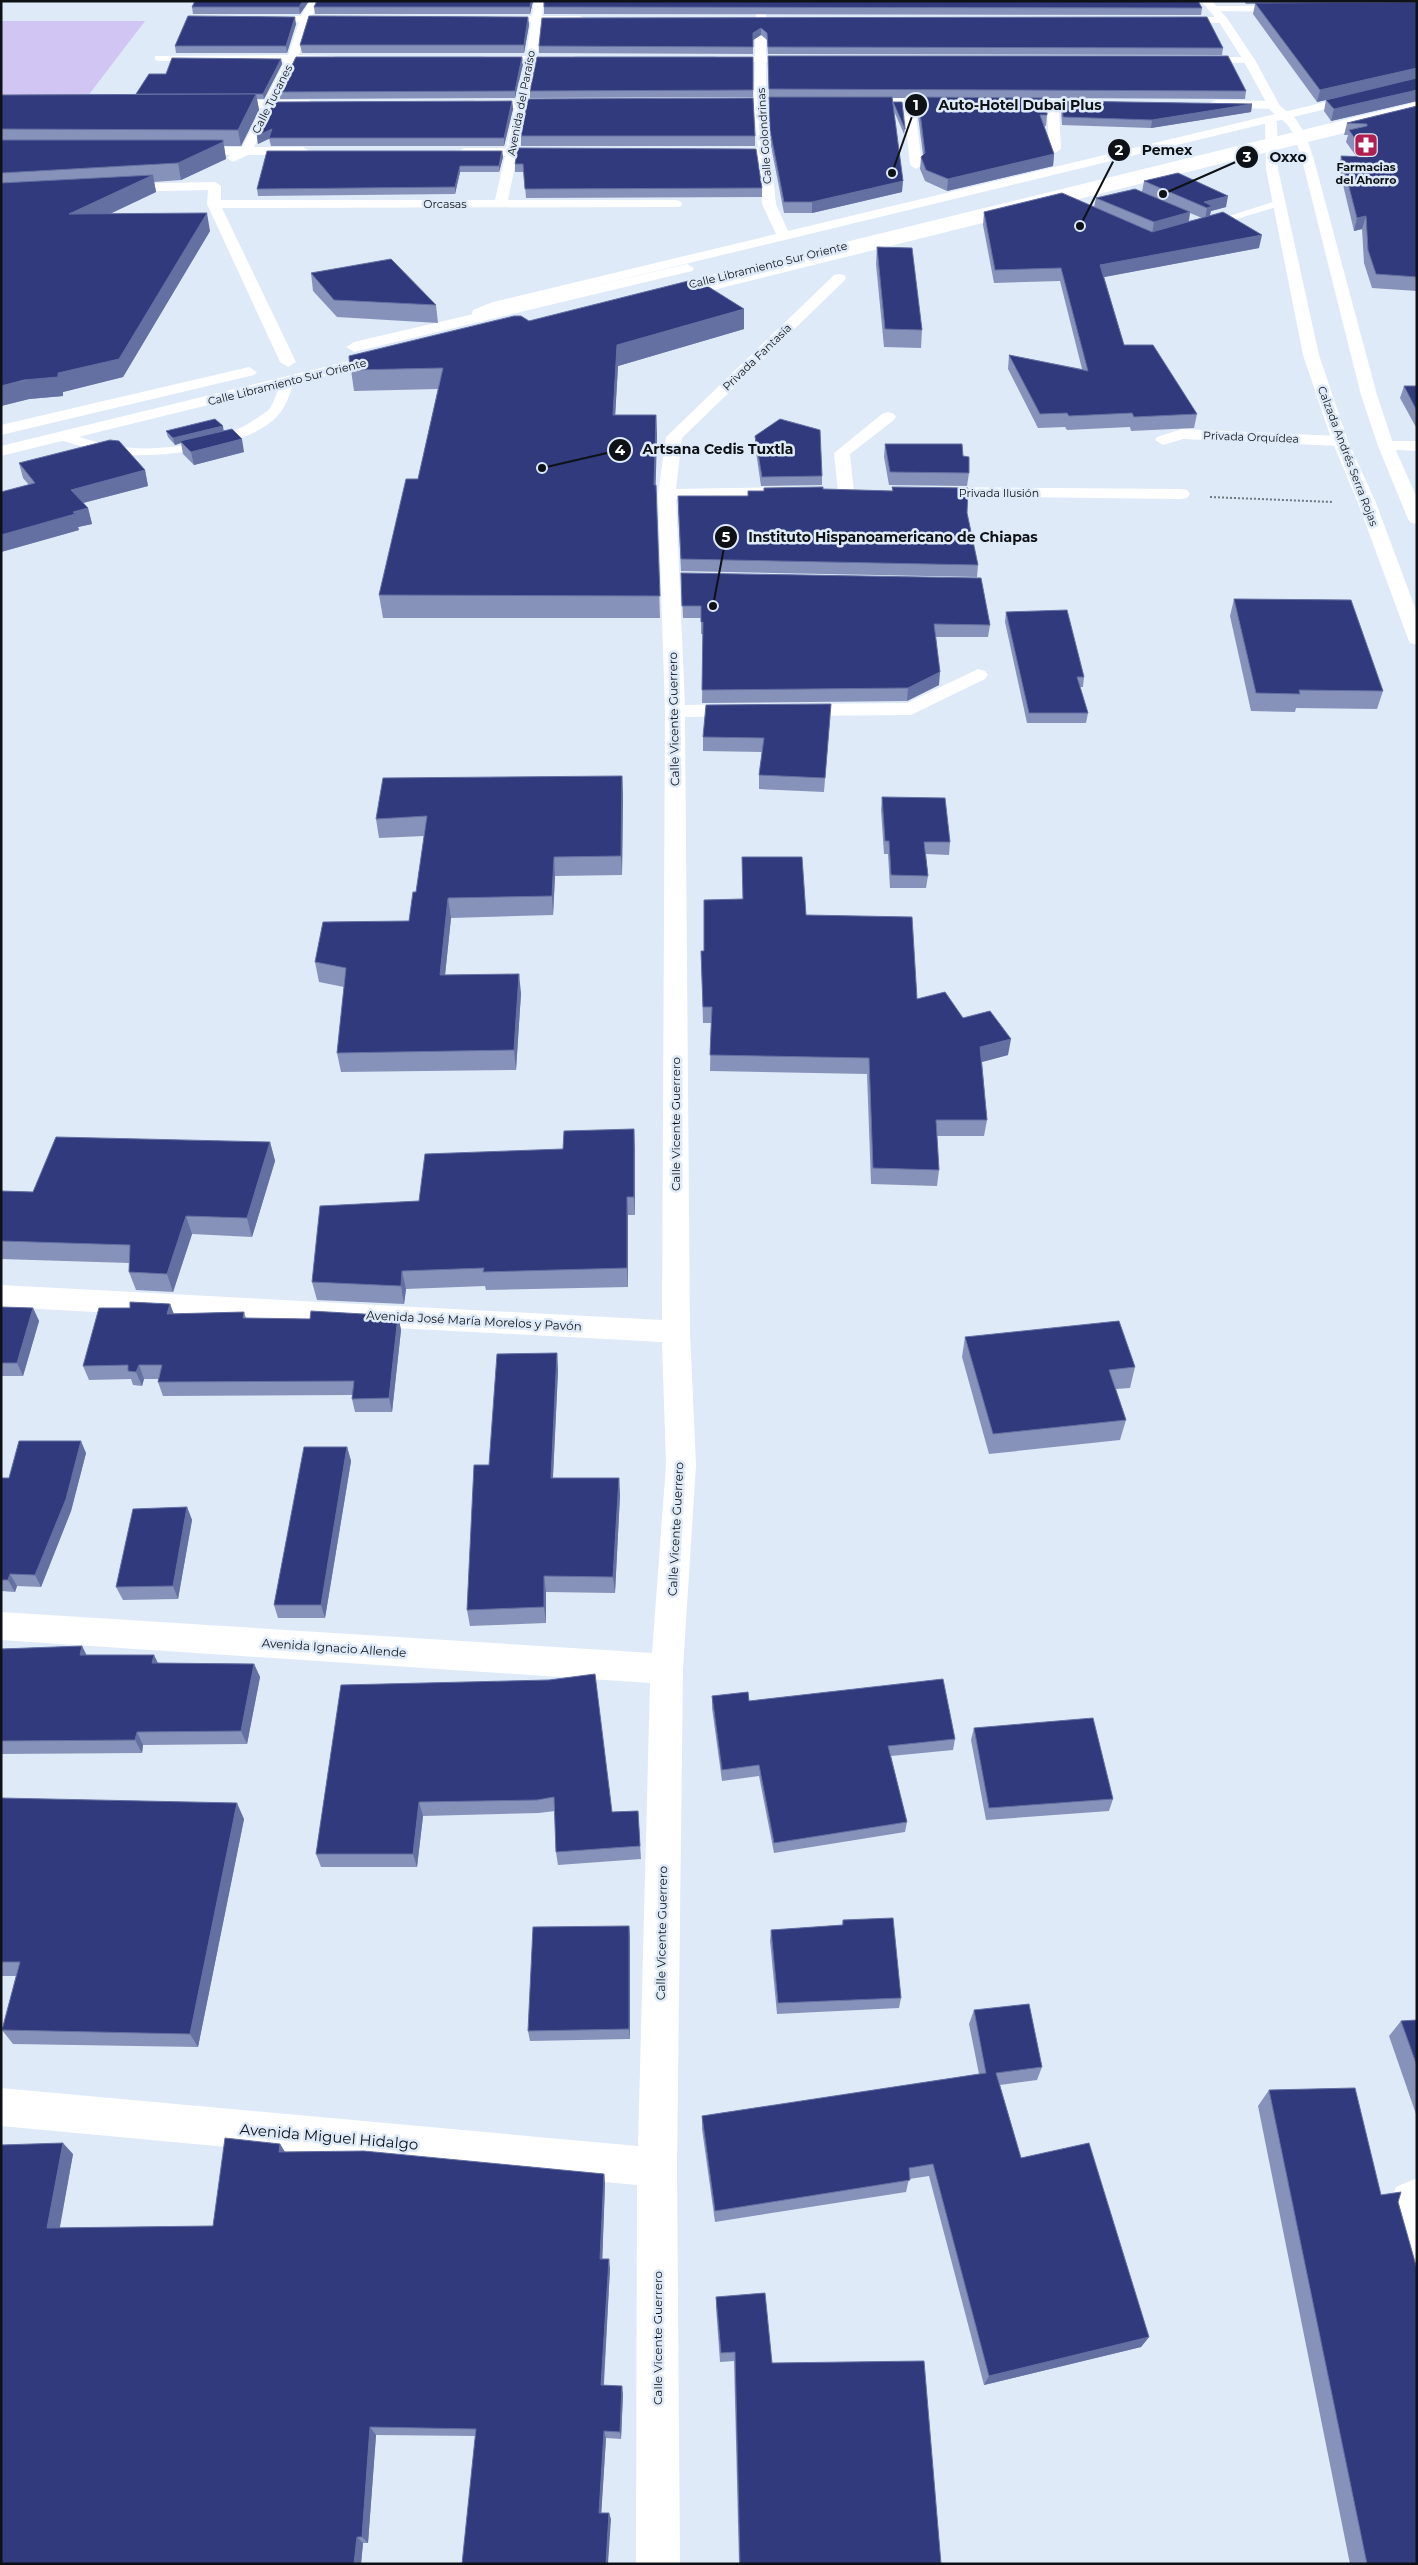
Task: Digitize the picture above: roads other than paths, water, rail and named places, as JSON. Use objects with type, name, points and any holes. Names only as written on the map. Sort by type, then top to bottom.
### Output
[{"type":"street","name":"Calle Tucanes","points":[[214,204],[215,186],[223,168],[228,160],[246,150],[292,59],[305,19],[315,1]]},
{"type":"street","name":"Avenida del Paraíso","points":[[501,204],[520,104],[531,59],[539,1]]},
{"type":"street","name":"Calle Golondrinas","points":[[761,1],[759,20],[761,59],[760,103],[769,204],[784,237]]},
{"type":"street","points":[[1206,1],[1224,20],[1250,60],[1278,115],[1302,141],[1369,395],[1386,446],[1417,519]]},
{"type":"street","points":[[1215,10],[1301,9]]},
{"type":"street","points":[[248,19],[353,19]]},
{"type":"street","points":[[478,19],[594,19]]},
{"type":"street","points":[[1154,20],[1224,20]]},
{"type":"street","points":[[160,58],[342,59]]},
{"type":"street","points":[[471,59],[588,59]]},
{"type":"street","points":[[703,59],[821,59]]},
{"type":"street","points":[[1180,60],[1250,60]]},
{"type":"street","points":[[477,319],[478,314],[482,310],[498,305],[784,237],[1278,115],[1417,83]]},
{"type":"street","name":"Calle Libramiento Sur Oriente","points":[[336,352],[568,298],[1417,89]]},
{"type":"street","points":[[909,102],[916,165]]},
{"type":"street","points":[[700,103],[820,103]]},
{"type":"street","points":[[840,103],[967,103]]},
{"type":"street","points":[[996,103],[1112,103]]},
{"type":"street","points":[[1053,103],[1055,149]]},
{"type":"street","points":[[204,104],[318,104]]},
{"type":"street","points":[[462,104],[580,104]]},
{"type":"street","points":[[1207,104],[1278,115]]},
{"type":"street","name":"Calle Libramiento Sur Oriente","points":[[1059,201],[654,297],[1417,105]]},
{"type":"street","points":[[1059,201],[1272,149],[1417,111]]},
{"type":"street","name":"Calzada Andrés Serra Rojas","points":[[1278,115],[1272,149],[1272,169],[1311,355],[1340,441],[1417,639]]},
{"type":"street","points":[[171,151],[315,151]]},
{"type":"street","points":[[452,152],[568,153]]},
{"type":"street","points":[[706,153],[765,152]]},
{"type":"street","points":[[775,220],[796,219],[1010,170]]},
{"type":"street","points":[[100,189],[215,186]]},
{"type":"street","points":[[214,204],[288,362]]},
{"type":"street","name":"Orcasas","points":[[214,204],[674,204]]},
{"type":"street","name":"Privada Fantasía","points":[[674,437],[839,278]]},
{"type":"street","name":"Calle Libramiento Sur Oriente","points":[[1,451],[399,354]]},
{"type":"street","name":"Calle Libramiento Sur Oriente","points":[[1,430],[307,358]]},
{"type":"street","points":[[1324,392],[1369,395]]},
{"type":"street","points":[[846,492],[842,453],[888,417]]},
{"type":"street","name":"Privada Orquídea","points":[[1162,440],[1182,434],[1340,441]]},
{"type":"street","name":"Calle Vicente Guerrero","points":[[658,2564],[657,2167],[667,1669],[681,1465],[676,1332],[675,711],[679,578],[666,494],[674,437]]},
{"type":"street","points":[[1386,446],[1417,446]]},
{"type":"street","points":[[666,494],[806,492]]},
{"type":"street","points":[[826,492],[866,492]]},
{"type":"street","name":"Privada Ilusión","points":[[915,492],[1181,494]]},
{"type":"street","points":[[675,711],[911,709],[978,674]]},
{"type":"street","name":"Avenida José María Morelos y Pavón","points":[[1,1296],[676,1332]]},
{"type":"street","name":"Avenida Ignacio Allende","points":[[1,1626],[667,1669]]},
{"type":"street","name":"Avenida Miguel Hidalgo","points":[[1,2107],[657,2167]]},
{"type":"lane","points":[[1118,186],[1134,194]]},
{"type":"lane","points":[[1059,201],[1077,209]]},
{"type":"lane","points":[[1199,225],[1279,203]]},
{"type":"lane","points":[[62,436],[114,450],[157,452],[219,441],[254,427],[274,411],[288,382]]},
{"type":"lane","points":[[1417,2194],[1406,2198],[1401,2215],[1417,2275]]},
{"type":"place","name":"Farmacias del Ahorro","points":[[1366,145]]},
{"type":"place","name":"Auto-Hotel Dubai Plus","points":[[892,173]]},
{"type":"place","name":"Oxxo","points":[[1163,194]]},
{"type":"place","name":"Pemex","points":[[1080,226]]},
{"type":"place","name":"Artsana Cedis Tuxtla","points":[[542,468]]},
{"type":"place","name":"Instituto Hispanoamericano de Chiapas","points":[[713,606]]}]
